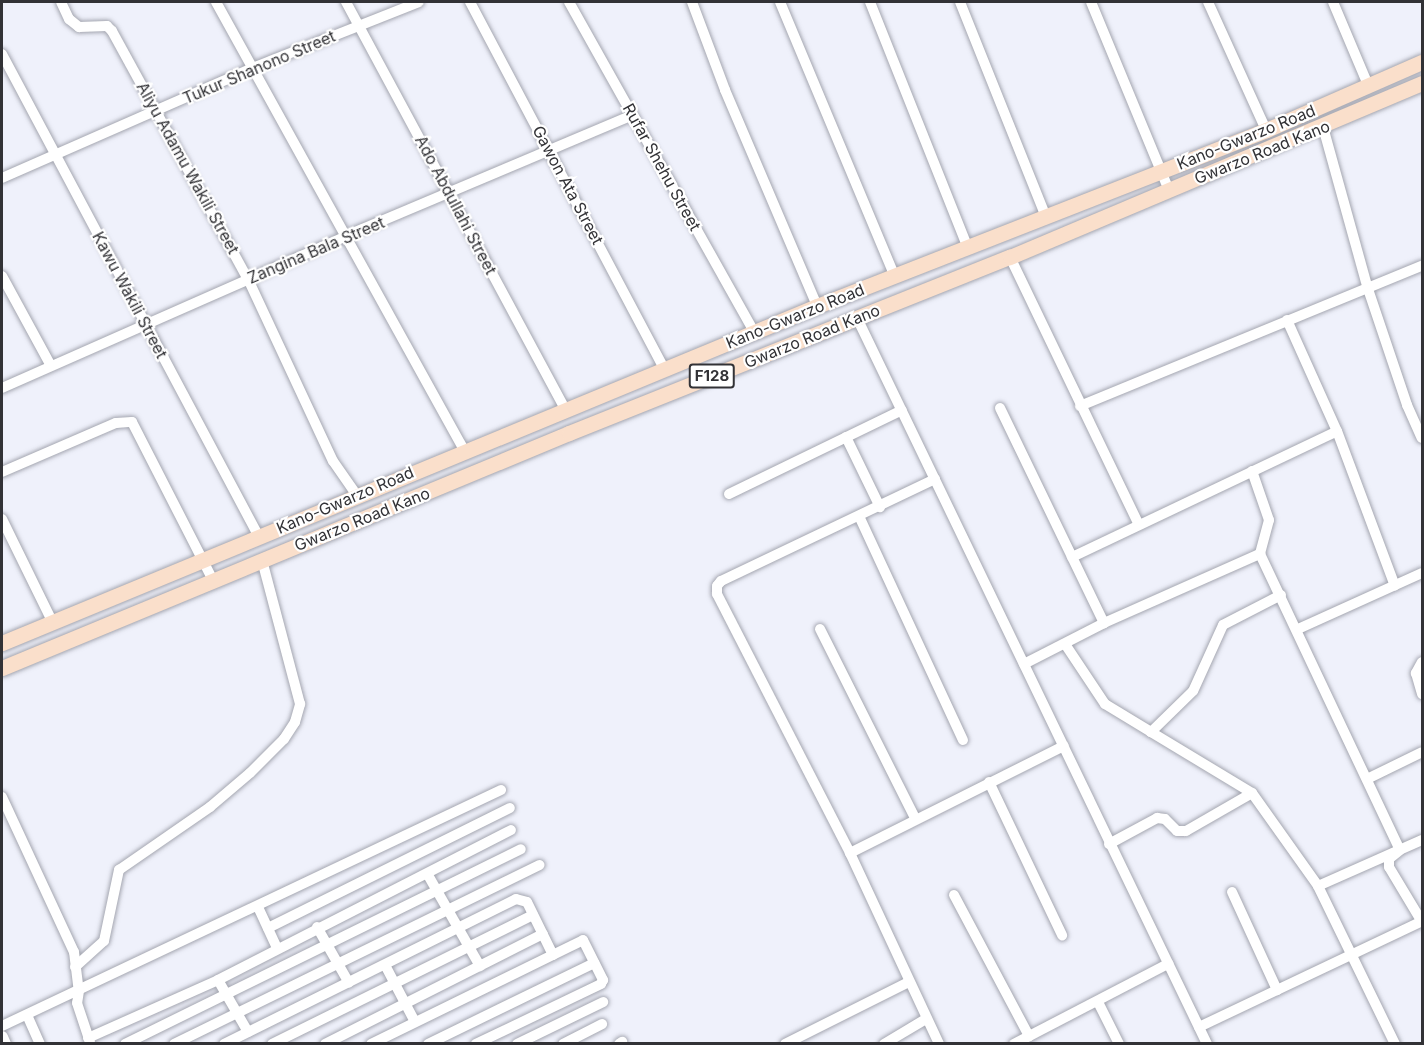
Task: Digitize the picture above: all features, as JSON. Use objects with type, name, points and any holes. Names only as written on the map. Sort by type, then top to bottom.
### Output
[{"type":"main road","name":"Kano-Gwarzo Road","points":[[2,642],[664,368],[1266,129],[1422,62]]},
{"type":"main road","name":"Gwarzo Road Kano","points":[[2,668],[262,560],[858,320],[1323,127],[1422,83]]},
{"type":"street","name":"Aliyu Adamu Wakili Street","points":[[61,2],[69,20],[79,27],[107,26],[112,31],[158,111],[248,279],[333,461],[356,494]]},
{"type":"street","points":[[216,2],[255,67],[464,450]]},
{"type":"street","name":"Ado Abdullahi Street","points":[[346,2],[565,409]]},
{"type":"street","name":"Tukur Shanono Street","points":[[2,178],[57,156],[255,67],[419,2]]},
{"type":"street","name":"Gawon Ata Street","points":[[470,2],[664,368]]},
{"type":"street","name":"Rufar Shehu Street","points":[[569,2],[755,333]]},
{"type":"street","points":[[692,2],[725,90],[817,306]]},
{"type":"street","points":[[780,2],[895,277]]},
{"type":"street","points":[[870,2],[968,248]]},
{"type":"street","points":[[960,2],[1046,217]]},
{"type":"street","points":[[1091,2],[1169,190]]},
{"type":"street","points":[[1208,2],[1266,129]]},
{"type":"street","points":[[1333,2],[1368,85]]},
{"type":"street","name":"Kawu Wakili Street","points":[[2,54],[259,537]]},
{"type":"street","name":"Zangina Bala Street","points":[[2,388],[346,236],[633,115]]},
{"type":"street","points":[[1323,127],[1367,286],[1407,405],[1422,438]]},
{"type":"street","points":[[1010,257],[1139,525]]},
{"type":"street","points":[[1080,406],[1367,286],[1422,267]]},
{"type":"street","points":[[2,276],[51,366]]},
{"type":"street","points":[[858,320],[1207,1044]]},
{"type":"street","points":[[1287,320],[1337,430],[1395,586]]},
{"type":"street","points":[[1000,408],[1104,623]]},
{"type":"street","points":[[729,494],[902,410]]},
{"type":"street","points":[[2,472],[116,423],[132,422],[213,580]]},
{"type":"street","points":[[1072,557],[1337,430]]},
{"type":"street","points":[[846,437],[880,507]]},
{"type":"street","points":[[1252,471],[1269,520],[1260,554],[1298,629],[1400,850]]},
{"type":"street","points":[[935,479],[721,581],[717,586],[717,594],[850,853],[939,1044]]},
{"type":"street","points":[[859,516],[963,740]]},
{"type":"street","points":[[2,519],[52,621]]},
{"type":"street","points":[[1024,664],[1104,623],[1260,554]]},
{"type":"street","points":[[75,967],[104,941],[118,870],[210,807],[270,753],[295,722],[300,704],[262,560]]},
{"type":"street","points":[[1298,629],[1422,573]]},
{"type":"street","points":[[1151,732],[1193,691],[1223,625],[1281,595]]},
{"type":"street","points":[[820,629],[915,818]]},
{"type":"street","points":[[1065,644],[1105,704],[1252,793],[1318,886],[1395,1044]]},
{"type":"street","points":[[1422,662],[1416,673],[1422,694]]},
{"type":"street","points":[[850,853],[915,818],[1064,746]]},
{"type":"street","points":[[1367,779],[1422,752]]},
{"type":"street","points":[[989,782],[1062,935]]},
{"type":"street","points":[[2,1026],[258,907],[501,790]]},
{"type":"street","points":[[1109,844],[1157,818],[1165,819],[1177,831],[1186,831],[1252,793]]},
{"type":"street","points":[[2,797],[74,952],[79,991],[77,1003],[89,1041],[218,980],[317,927],[428,875],[511,830]]},
{"type":"street","points":[[268,928],[510,808]]},
{"type":"street","points":[[1318,886],[1422,840]]},
{"type":"street","points":[[125,1044],[227,996],[521,849]]},
{"type":"street","points":[[1199,1027],[1421,922],[1388,864],[1400,850]]},
{"type":"street","points":[[174,1044],[539,865]]},
{"type":"street","points":[[428,875],[480,966]]},
{"type":"street","points":[[1232,892],[1277,990]]},
{"type":"street","points":[[954,895],[1029,1036]]},
{"type":"street","points":[[224,1044],[516,899],[523,898],[553,955]]},
{"type":"street","points":[[258,907],[277,948]]},
{"type":"street","points":[[272,1044],[396,985],[533,915]]},
{"type":"street","points":[[317,927],[349,983]]},
{"type":"street","points":[[325,1044],[543,934]]},
{"type":"street","points":[[371,1044],[583,940],[603,980],[601,984],[476,1044]]},
{"type":"street","points":[[428,1044],[594,963]]},
{"type":"street","points":[[1014,1044],[1168,964]]},
{"type":"street","points":[[385,965],[415,1022]]},
{"type":"street","points":[[218,980],[248,1032]]},
{"type":"street","points":[[785,1044],[909,982]]},
{"type":"street","points":[[512,1026],[519,1043],[603,1002]]},
{"type":"street","points":[[1098,1002],[1119,1044]]},
{"type":"street","points":[[27,1015],[40,1044]]},
{"type":"street","points":[[884,1044],[926,1019]]},
{"type":"street","points":[[563,1044],[602,1024]]},
{"type":"street","points":[[2,1036],[5,1044]]}]
